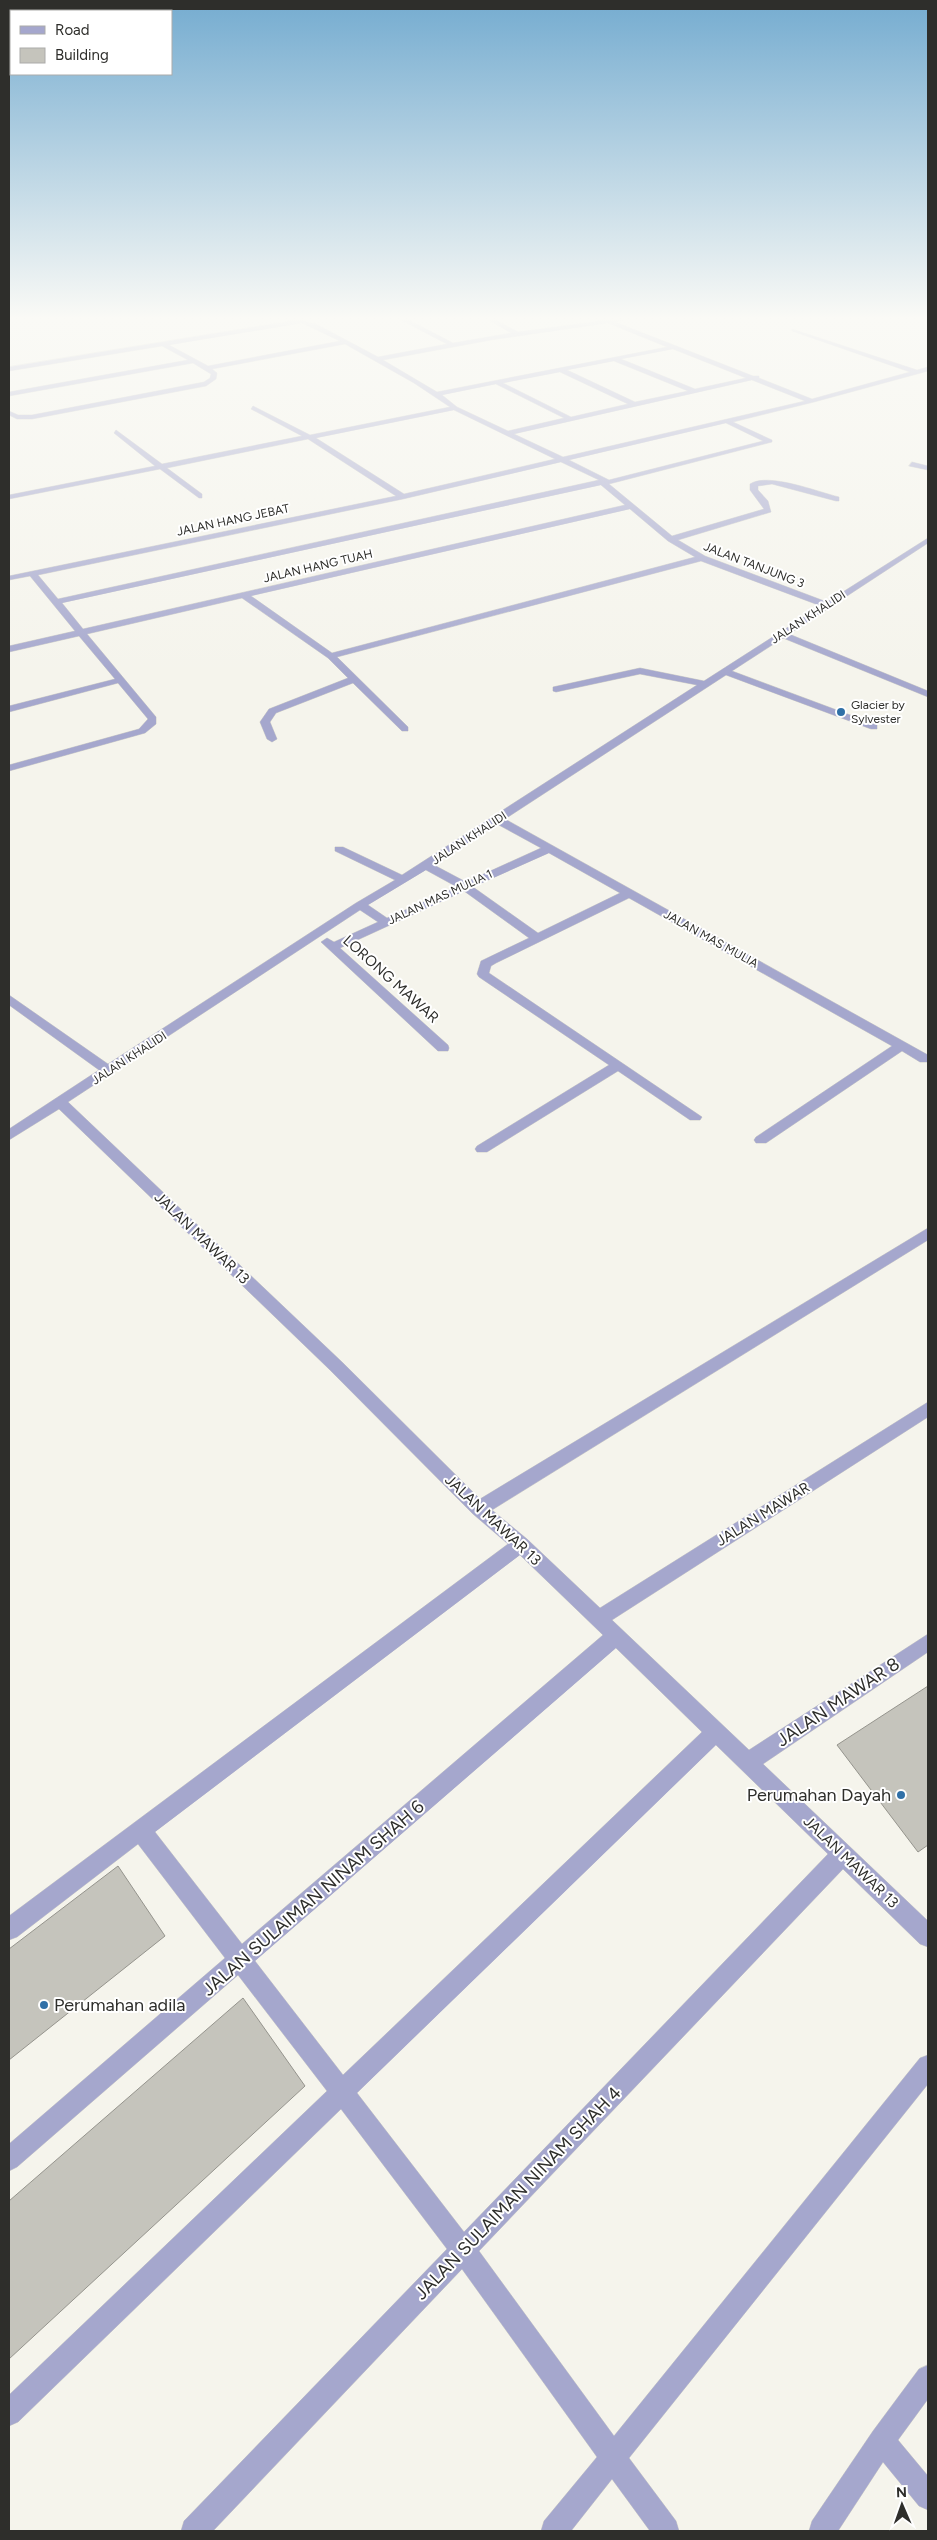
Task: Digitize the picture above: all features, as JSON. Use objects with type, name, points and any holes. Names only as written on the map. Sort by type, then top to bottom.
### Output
[{"type":"street","points":[[125,439],[199,496]]},
{"type":"street","points":[[9,497],[308,439]]},
{"type":"street","points":[[312,439],[404,497]]},
{"type":"street","name":"JALAN TANJUNG 3","points":[[519,439],[605,482],[671,539],[702,558],[827,605]]},
{"type":"street","name":"JALAN HANG JEBAT","points":[[10,576],[404,497],[653,439]]},
{"type":"street","points":[[56,602],[605,482],[770,441],[765,439]]},
{"type":"street","points":[[912,464],[928,468]]},
{"type":"street","points":[[671,539],[740,520],[768,510],[764,501],[754,490],[754,484],[772,482],[836,499]]},
{"type":"street","name":"JALAN HANG TUAH","points":[[9,649],[632,506]]},
{"type":"street","name":"JALAN KHALIDI","points":[[9,1135],[109,1072],[360,905],[403,880],[928,540]]},
{"type":"street","points":[[331,656],[702,558]]},
{"type":"street","points":[[9,768],[148,727],[153,719],[32,573]]},
{"type":"street","points":[[245,596],[331,656],[405,729]]},
{"type":"street","points":[[782,634],[928,694]]},
{"type":"street","points":[[556,689],[644,671],[705,684]]},
{"type":"street","points":[[726,672],[874,727]]},
{"type":"street","points":[[272,739],[266,722],[272,711],[355,679]]},
{"type":"street","points":[[9,709],[120,680]]},
{"type":"street","name":"JALAN MAS MULIA","points":[[497,819],[925,1059]]},
{"type":"street","points":[[339,849],[403,880]]},
{"type":"street","name":"JALAN MAS MULIA 1","points":[[332,947],[549,849]]},
{"type":"street","points":[[426,865],[464,886],[537,938]]},
{"type":"street","points":[[629,894],[485,964],[483,974],[695,1117]]},
{"type":"street","points":[[360,905],[386,922]]},
{"type":"street","name":"LORONG MAWAR","points":[[319,934],[443,1048]]},
{"type":"street","points":[[9,999],[109,1072]]},
{"type":"street","points":[[761,1140],[902,1046]]},
{"type":"street","points":[[482,1149],[618,1065]]},
{"type":"street","name":"JALAN MAWAR 13","points":[[60,1102],[328,1359],[479,1509],[521,1544],[928,1936]]},
{"type":"street","points":[[479,1509],[928,1233]]},
{"type":"street","name":"JALAN MAWAR","points":[[598,1619],[928,1409]]},
{"type":"street","points":[[9,1929],[521,1544]]},
{"type":"street","name":"JALAN SULAIMAN NINAM SHAH 6","points":[[9,2159],[616,1636]]},
{"type":"street","name":"JALAN MAWAR 8","points":[[748,1762],[928,1642]]},
{"type":"street","points":[[9,2413],[716,1732]]},
{"type":"street","points":[[141,1831],[463,2250],[666,2531]]},
{"type":"street","name":"JALAN SULAIMAN NINAM SHAH 4","points":[[194,2531],[843,1854]]},
{"type":"street","points":[[554,2531],[928,2066]]},
{"type":"street","points":[[822,2531],[882,2440],[928,2378]]},
{"type":"street","points":[[882,2440],[928,2497]]},
{"type":"building","name":"Perumahan Dayah","points":[[928,1686],[928,1845],[918,1852],[837,1745]]},
{"type":"building","name":"Perumahan adila","points":[[118,1866],[165,1936],[9,2060],[9,1949]]},
{"type":"building","points":[[243,1998],[305,2086],[9,2359],[9,2201]]},
{"type":"place","name":"Glacier by Sylvester","points":[[841,712]]},
{"type":"place","name":"Perumahan Dayah","points":[[901,1795]]},
{"type":"place","name":"Perumahan adila","points":[[44,2005]]}]
